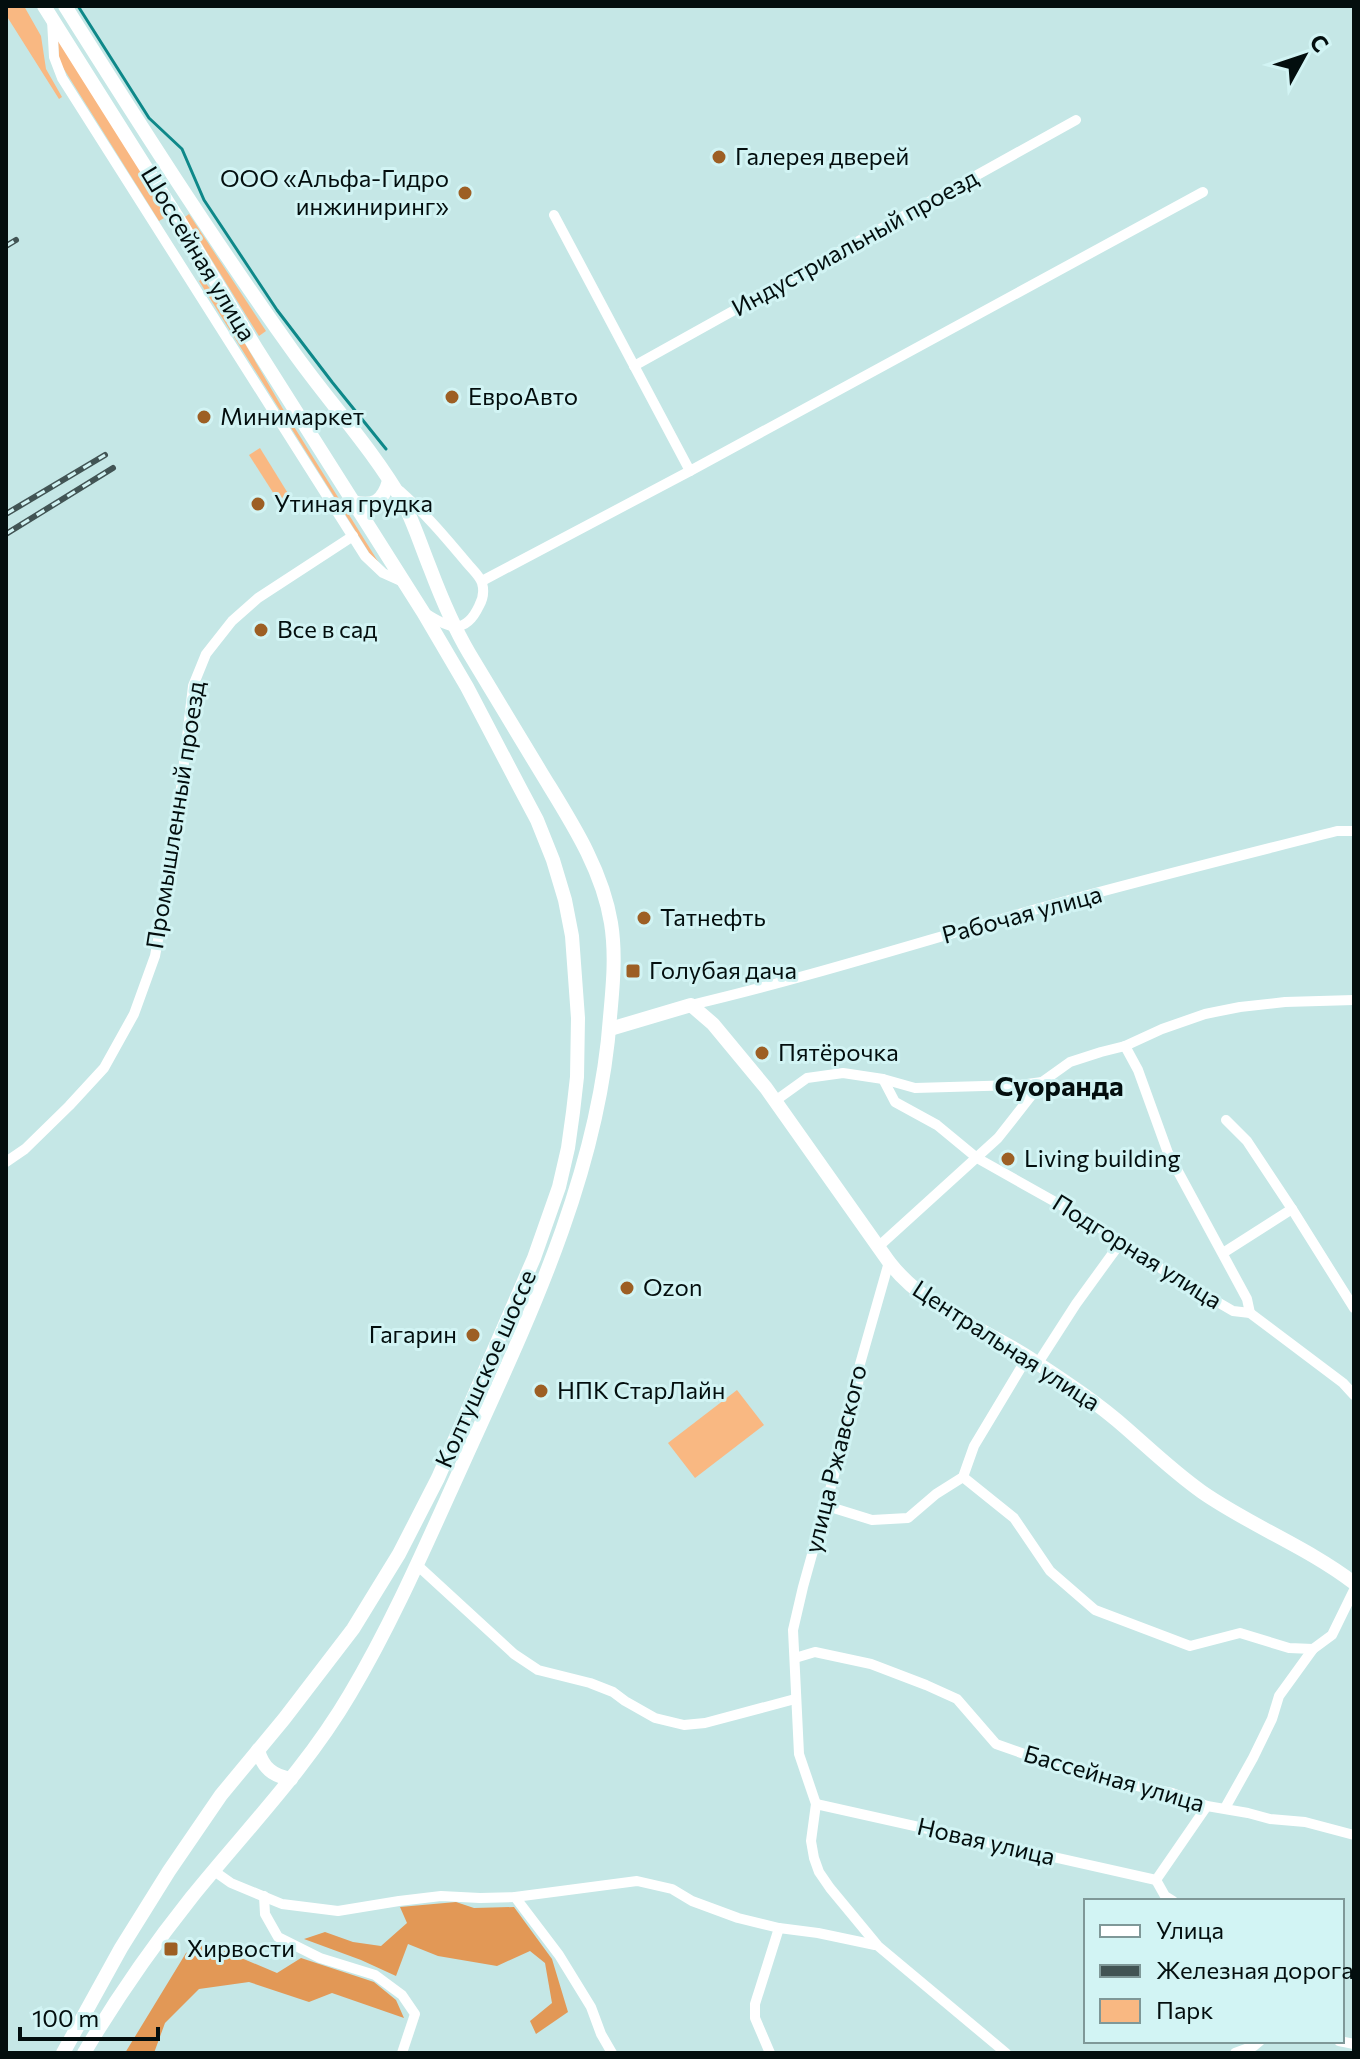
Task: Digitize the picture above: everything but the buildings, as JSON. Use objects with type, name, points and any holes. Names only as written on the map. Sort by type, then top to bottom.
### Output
[{"type":"main road","name":"Шоссейная улица","points":[[65,6],[198,215],[295,355],[389,481]]},
{"type":"main road","name":"Шоссейная улица","points":[[48,12],[353,502]]},
{"type":"main road","points":[[353,502],[365,505],[377,502],[386,493],[389,481]]},
{"type":"main road","name":"Колтушское шоссе","points":[[84,2053],[135,1971],[291,1779],[334,1721],[371,1659],[516,1345],[563,1228],[598,1107],[610,1029],[615,967],[611,920],[597,877],[569,819],[464,645],[441,597],[411,518],[389,481]]},
{"type":"main road","name":"Колтушское шоссе","points":[[63,2053],[121,1948],[198,1826],[353,1629],[406,1541],[438,1478],[534,1258],[559,1187],[568,1148],[577,1077],[576,973],[565,900],[553,860],[537,820],[467,687],[353,502]]},
{"type":"main road","points":[[610,1029],[691,1005]]},
{"type":"main road","name":"Центральная улица","points":[[691,1005],[713,1024],[775,1101],[878,1247],[910,1286],[944,1311],[1033,1360],[1108,1413],[1155,1456],[1202,1491],[1354,1583]]},
{"type":"main road","points":[[258,1750],[261,1761],[269,1771],[291,1779]]},
{"type":"street","points":[[48,12],[54,57],[62,78],[373,566],[404,583]]},
{"type":"street","name":"Индустриальный проезд","points":[[634,366],[1076,120]]},
{"type":"street","points":[[482,581],[1203,192]]},
{"type":"street","points":[[554,215],[690,471]]},
{"type":"street","points":[[389,481],[446,537],[482,581],[483,599],[471,621],[462,626],[438,622],[423,612]]},
{"type":"street","name":"Промышленный проезд","points":[[6,1162],[25,1149],[104,1068],[134,1014],[155,956],[172,864],[193,686],[206,654],[232,621],[258,598],[353,536]]},
{"type":"street","name":"Рабочая улица","points":[[691,1005],[1187,869],[1337,831],[1354,831]]},
{"type":"street","points":[[878,1247],[998,1138],[1042,1082],[1070,1062],[1125,1046],[1205,1014],[1285,1002],[1354,1000]]},
{"type":"street","points":[[1125,1046],[1138,1070],[1168,1153],[1247,1299],[1250,1313]]},
{"type":"street","points":[[775,1101],[807,1078],[843,1073],[915,1088],[1042,1082]]},
{"type":"street","name":"Подгорная улица","points":[[883,1079],[895,1102],[937,1125],[977,1158],[1054,1201],[1233,1311],[1250,1313],[1343,1383],[1354,1395]]},
{"type":"street","points":[[1226,1120],[1247,1141],[1354,1308]]},
{"type":"street","points":[[1223,1253],[1292,1209]]},
{"type":"street","points":[[827,1506],[872,1520],[908,1518],[936,1494],[963,1477],[974,1446],[1033,1360],[1121,1242]]},
{"type":"street","name":"улица Ржавского","points":[[816,1804],[799,1754],[793,1630],[889,1262]]},
{"type":"street","points":[[963,1477],[1014,1518],[1050,1571],[1095,1610],[1190,1646],[1240,1633],[1289,1648],[1313,1649]]},
{"type":"street","points":[[416,1564],[514,1654],[538,1670],[613,1692],[655,1718],[684,1725],[705,1723],[795,1699]]},
{"type":"street","points":[[1225,1808],[1272,1719],[1279,1696],[1313,1649],[1332,1635],[1354,1590]]},
{"type":"street","name":"Бассейная улица","points":[[795,1658],[815,1652],[871,1664],[926,1685],[957,1699],[996,1744],[1061,1767],[1172,1793],[1207,1806],[1270,1819],[1305,1822],[1354,1835]]},
{"type":"street","points":[[816,1804],[811,1841],[819,1872],[830,1888],[878,1946],[1006,2053]]},
{"type":"street","name":"Новая улица","points":[[816,1804],[1156,1880]]},
{"type":"street","points":[[1170,1899],[1156,1880],[1207,1806]]},
{"type":"street","points":[[214,1871],[231,1883],[282,1904],[338,1911],[441,1896],[515,1897],[637,1881],[672,1889],[692,1901],[738,1918],[878,1946]]},
{"type":"street","points":[[264,1896],[265,1914],[278,1937],[320,1958],[375,1975],[402,1995],[415,2014],[402,2053]]},
{"type":"street","points":[[515,1897],[559,1955],[591,2007],[612,2053]]},
{"type":"street","points":[[770,2053],[755,2018],[755,2004],[779,1928]]},
{"type":"street","points":[[1235,2053],[1258,2043]]},
{"type":"green space","points":[[6,6],[24,6],[41,36],[46,69],[62,97],[59,99],[6,15]]},
{"type":"green space","points":[[58,40],[169,215],[159,221],[62,66]]},
{"type":"green space","points":[[189,214],[266,331],[259,336],[185,217]]},
{"type":"green space","points":[[202,279],[219,299],[379,563],[370,554],[199,281]]},
{"type":"green space","points":[[260,448],[289,495],[279,502],[249,455]]},
{"type":"green space","points":[[737,1390],[764,1425],[695,1478],[668,1443]]},
{"type":"shaded area","points":[[456,1902],[474,1908],[514,1907],[552,1959],[568,2012],[536,2034],[530,2021],[552,2003],[545,1963],[530,1951],[497,1966],[438,1956],[408,1944],[396,1976],[304,1939],[325,1932],[353,1942],[381,1946],[407,1923],[400,1907]]},
{"type":"shaded area","points":[[206,1943],[277,1973],[301,1958],[374,1982],[396,2000],[404,2018],[332,1993],[309,2002],[249,1982],[199,1989],[165,2023],[154,2053],[125,2053],[186,1953]]},
{"type":"waterway","points":[[78,6],[149,118],[182,149],[204,200],[277,310],[386,449]]},
{"type":"railway","points":[[6,246],[16,240]]},
{"type":"railway","points":[[6,514],[105,455]]},
{"type":"railway","points":[[6,534],[113,468]]},
{"type":"place","name":"Галерея дверей","points":[[719,157]]},
{"type":"place","name":"ООО «Альфа-Гидро инжиниринг»","points":[[465,193]]},
{"type":"place","name":"ЕвроАвто","points":[[452,397]]},
{"type":"place","name":"Минимаркет","points":[[204,417]]},
{"type":"place","name":"Утиная грудка","points":[[258,504]]},
{"type":"place","name":"Все в сад","points":[[261,630]]},
{"type":"place","name":"Татнефть","points":[[644,918]]},
{"type":"place","name":"Голубая дача","points":[[633,971]]},
{"type":"place","name":"Пятёрочка","points":[[762,1053]]},
{"type":"place","name":"Living building","points":[[1008,1159]]},
{"type":"place","name":"Ozon","points":[[627,1288]]},
{"type":"place","name":"Гагарин","points":[[473,1335]]},
{"type":"place","name":"НПК СтарЛайн","points":[[541,1391]]},
{"type":"place","name":"Хирвости","points":[[171,1949]]},
{"type":"district","name":"Суоранда","points":[[1059,1086]]}]
